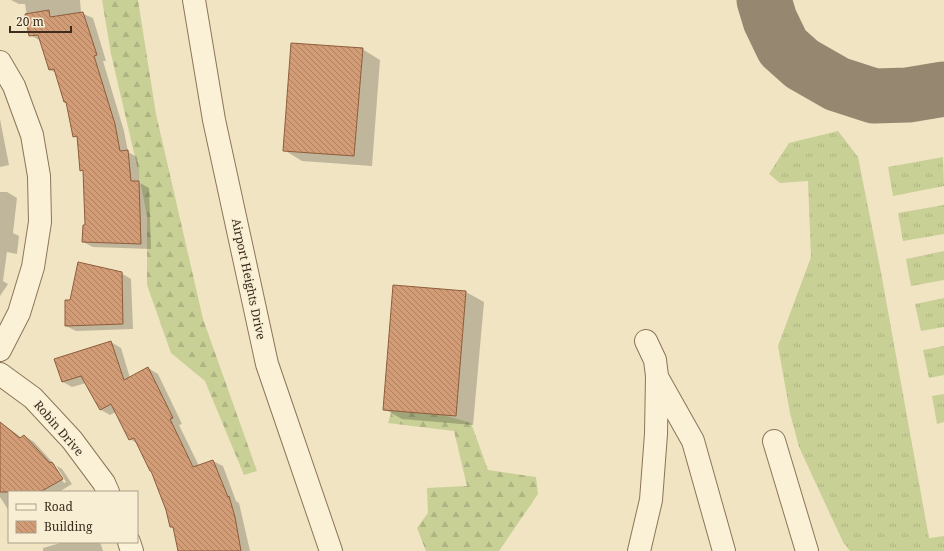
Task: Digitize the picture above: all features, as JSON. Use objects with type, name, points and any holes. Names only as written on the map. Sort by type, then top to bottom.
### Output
[{"type":"street","name":"Airport Heights Drive","points":[[194,0],[214,120],[267,364],[331,551]]},
{"type":"street","points":[[0,62],[14,86],[32,134],[39,176],[40,222],[33,267],[19,313],[0,350]]},
{"type":"street","points":[[639,551],[651,500],[656,434],[657,376],[655,360],[646,341]]},
{"type":"street","name":"Robin Drive","points":[[0,374],[33,398],[72,440],[104,483],[108,491]]},
{"type":"street","points":[[657,376],[693,441],[724,551]]},
{"type":"street","points":[[774,441],[807,551]]},
{"type":"green space","points":[[102,0],[138,0],[156,114],[203,319],[257,471],[244,475],[205,381],[171,353],[147,285],[147,216],[111,54]]},
{"type":"green space","points":[[838,131],[858,157],[880,267],[929,538],[944,536],[944,551],[850,551],[843,542],[799,447],[790,413],[778,346],[811,257],[808,181],[780,183],[769,174],[789,143]]},
{"type":"green space","points":[[943,157],[944,186],[893,196],[888,167]]},
{"type":"green space","points":[[944,205],[944,234],[903,241],[898,213]]},
{"type":"green space","points":[[944,251],[944,280],[911,286],[906,259]]},
{"type":"green space","points":[[944,298],[944,327],[921,331],[915,304]]},
{"type":"green space","points":[[944,346],[944,375],[929,378],[923,350]]},
{"type":"green space","points":[[944,394],[944,422],[937,424],[932,396]]},
{"type":"green space","points":[[392,410],[443,415],[471,423],[488,470],[536,477],[538,494],[499,551],[426,551],[417,528],[428,513],[427,488],[467,486],[454,431],[388,423]]},
{"type":"building","points":[[49,10],[50,17],[83,12],[97,55],[94,56],[115,124],[120,151],[128,150],[131,181],[139,181],[141,244],[82,242],[83,225],[85,225],[83,170],[80,171],[77,136],[73,137],[66,102],[64,102],[54,69],[49,70],[38,35],[29,36],[25,14]]},
{"type":"building","points":[[291,43],[363,48],[354,156],[283,151]]},
{"type":"building","points":[[78,262],[122,272],[123,324],[65,326],[65,300],[70,300]]},
{"type":"building","points":[[393,285],[466,291],[456,416],[383,410]]},
{"type":"building","points":[[111,341],[124,380],[148,367],[173,418],[170,419],[193,467],[213,460],[228,497],[229,496],[235,517],[241,551],[178,551],[173,527],[170,527],[166,510],[151,471],[134,438],[129,440],[111,404],[100,410],[81,376],[62,382],[54,359]]},
{"type":"building","points":[[0,422],[20,438],[24,435],[50,463],[52,462],[63,479],[42,491],[0,492]]},
{"type":"taxiway","points":[[764,0],[770,20],[783,47],[802,64],[837,84],[874,96],[908,95],[944,89]]}]
